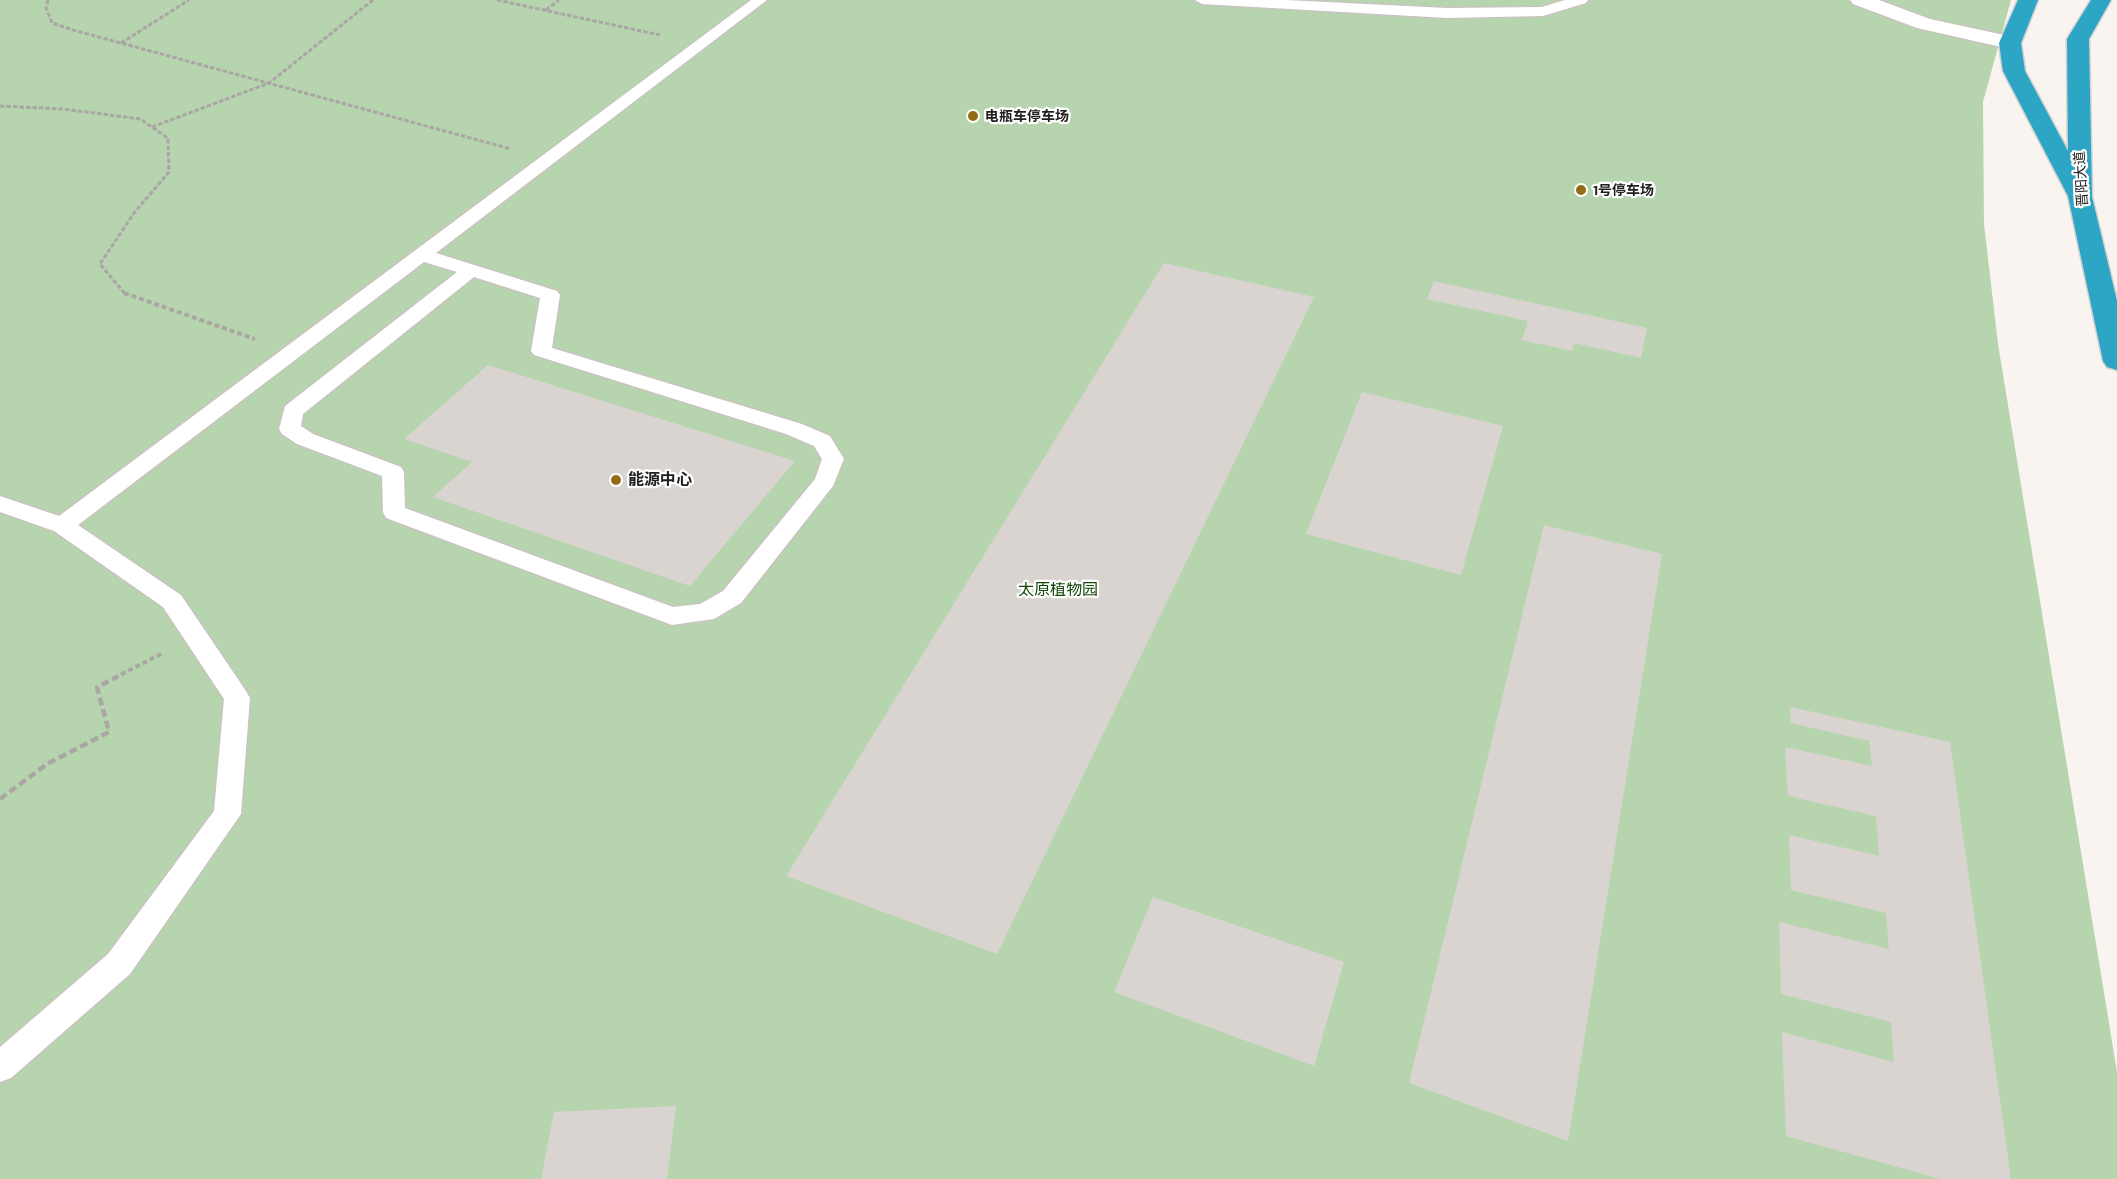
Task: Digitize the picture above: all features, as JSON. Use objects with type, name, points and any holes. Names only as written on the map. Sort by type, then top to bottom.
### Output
[{"type":"highway","points":[[2028,0],[2010,43],[2014,71],[2080,197]]},
{"type":"highway","name":"晋阳大道","points":[[2101,0],[2078,39],[2080,197],[2117,361]]},
{"type":"street","points":[[1860,0],[1924,24],[2010,43]]},
{"type":"lane","points":[[62,525],[760,0]]},
{"type":"lane","points":[[1202,0],[1447,13],[1543,11],[1581,0]]},
{"type":"lane","points":[[1384,0],[1401,11]]},
{"type":"lane","points":[[421,255],[471,270],[550,295],[541,351],[794,429],[822,441],[833,459],[825,481],[732,597],[705,613],[672,616],[394,512],[393,472],[306,439],[290,429],[293,411],[471,270]]},
{"type":"lane","points":[[0,504],[62,525],[172,602],[237,698],[227,814],[119,964],[0,1067]]},
{"type":"path","points":[[48,0],[46,8],[52,23],[548,159]]},
{"type":"path","points":[[121,43],[189,0]]},
{"type":"path","points":[[152,127],[269,83],[373,0]]},
{"type":"path","points":[[497,0],[701,44]]},
{"type":"path","points":[[545,10],[560,0]]},
{"type":"path","points":[[0,106],[63,109],[140,119],[168,138],[169,172],[134,213],[100,264],[125,294],[292,351]]},
{"type":"path","points":[[0,800],[47,764],[109,732],[97,687],[195,637]]},
{"type":"green space","name":"太原植物园","points":[[0,0],[2011,0],[1983,102],[1984,224],[1998,344],[2117,1072],[2117,1179],[0,1179]]},
{"type":"building","points":[[1164,263],[1314,297],[997,954],[786,876]]},
{"type":"building","points":[[1434,281],[1647,328],[1641,358],[1574,343],[1572,351],[1522,340],[1528,321],[1427,299]]},
{"type":"building","name":"能源中心","points":[[488,365],[795,461],[690,586],[433,497],[472,462],[404,439]]},
{"type":"building","points":[[1362,392],[1503,426],[1461,575],[1306,534]]},
{"type":"building","points":[[1544,525],[1662,554],[1568,1141],[1409,1083]]},
{"type":"building","points":[[1790,707],[1950,742],[2011,1179],[1941,1179],[1786,1136],[1782,1032],[1894,1062],[1891,1022],[1781,994],[1779,922],[1889,949],[1886,913],[1791,890],[1789,835],[1879,856],[1876,816],[1788,796],[1785,747],[1872,766],[1869,741],[1791,723]]},
{"type":"building","points":[[1153,897],[1344,962],[1314,1066],[1114,992]]},
{"type":"building","points":[[676,1106],[667,1179],[541,1179],[554,1112]]},
{"type":"place","name":"电瓶车停车场","points":[[973,116]]},
{"type":"place","name":"1号停车场","points":[[1581,190]]},
{"type":"place","name":"能源中心","points":[[616,480]]}]
